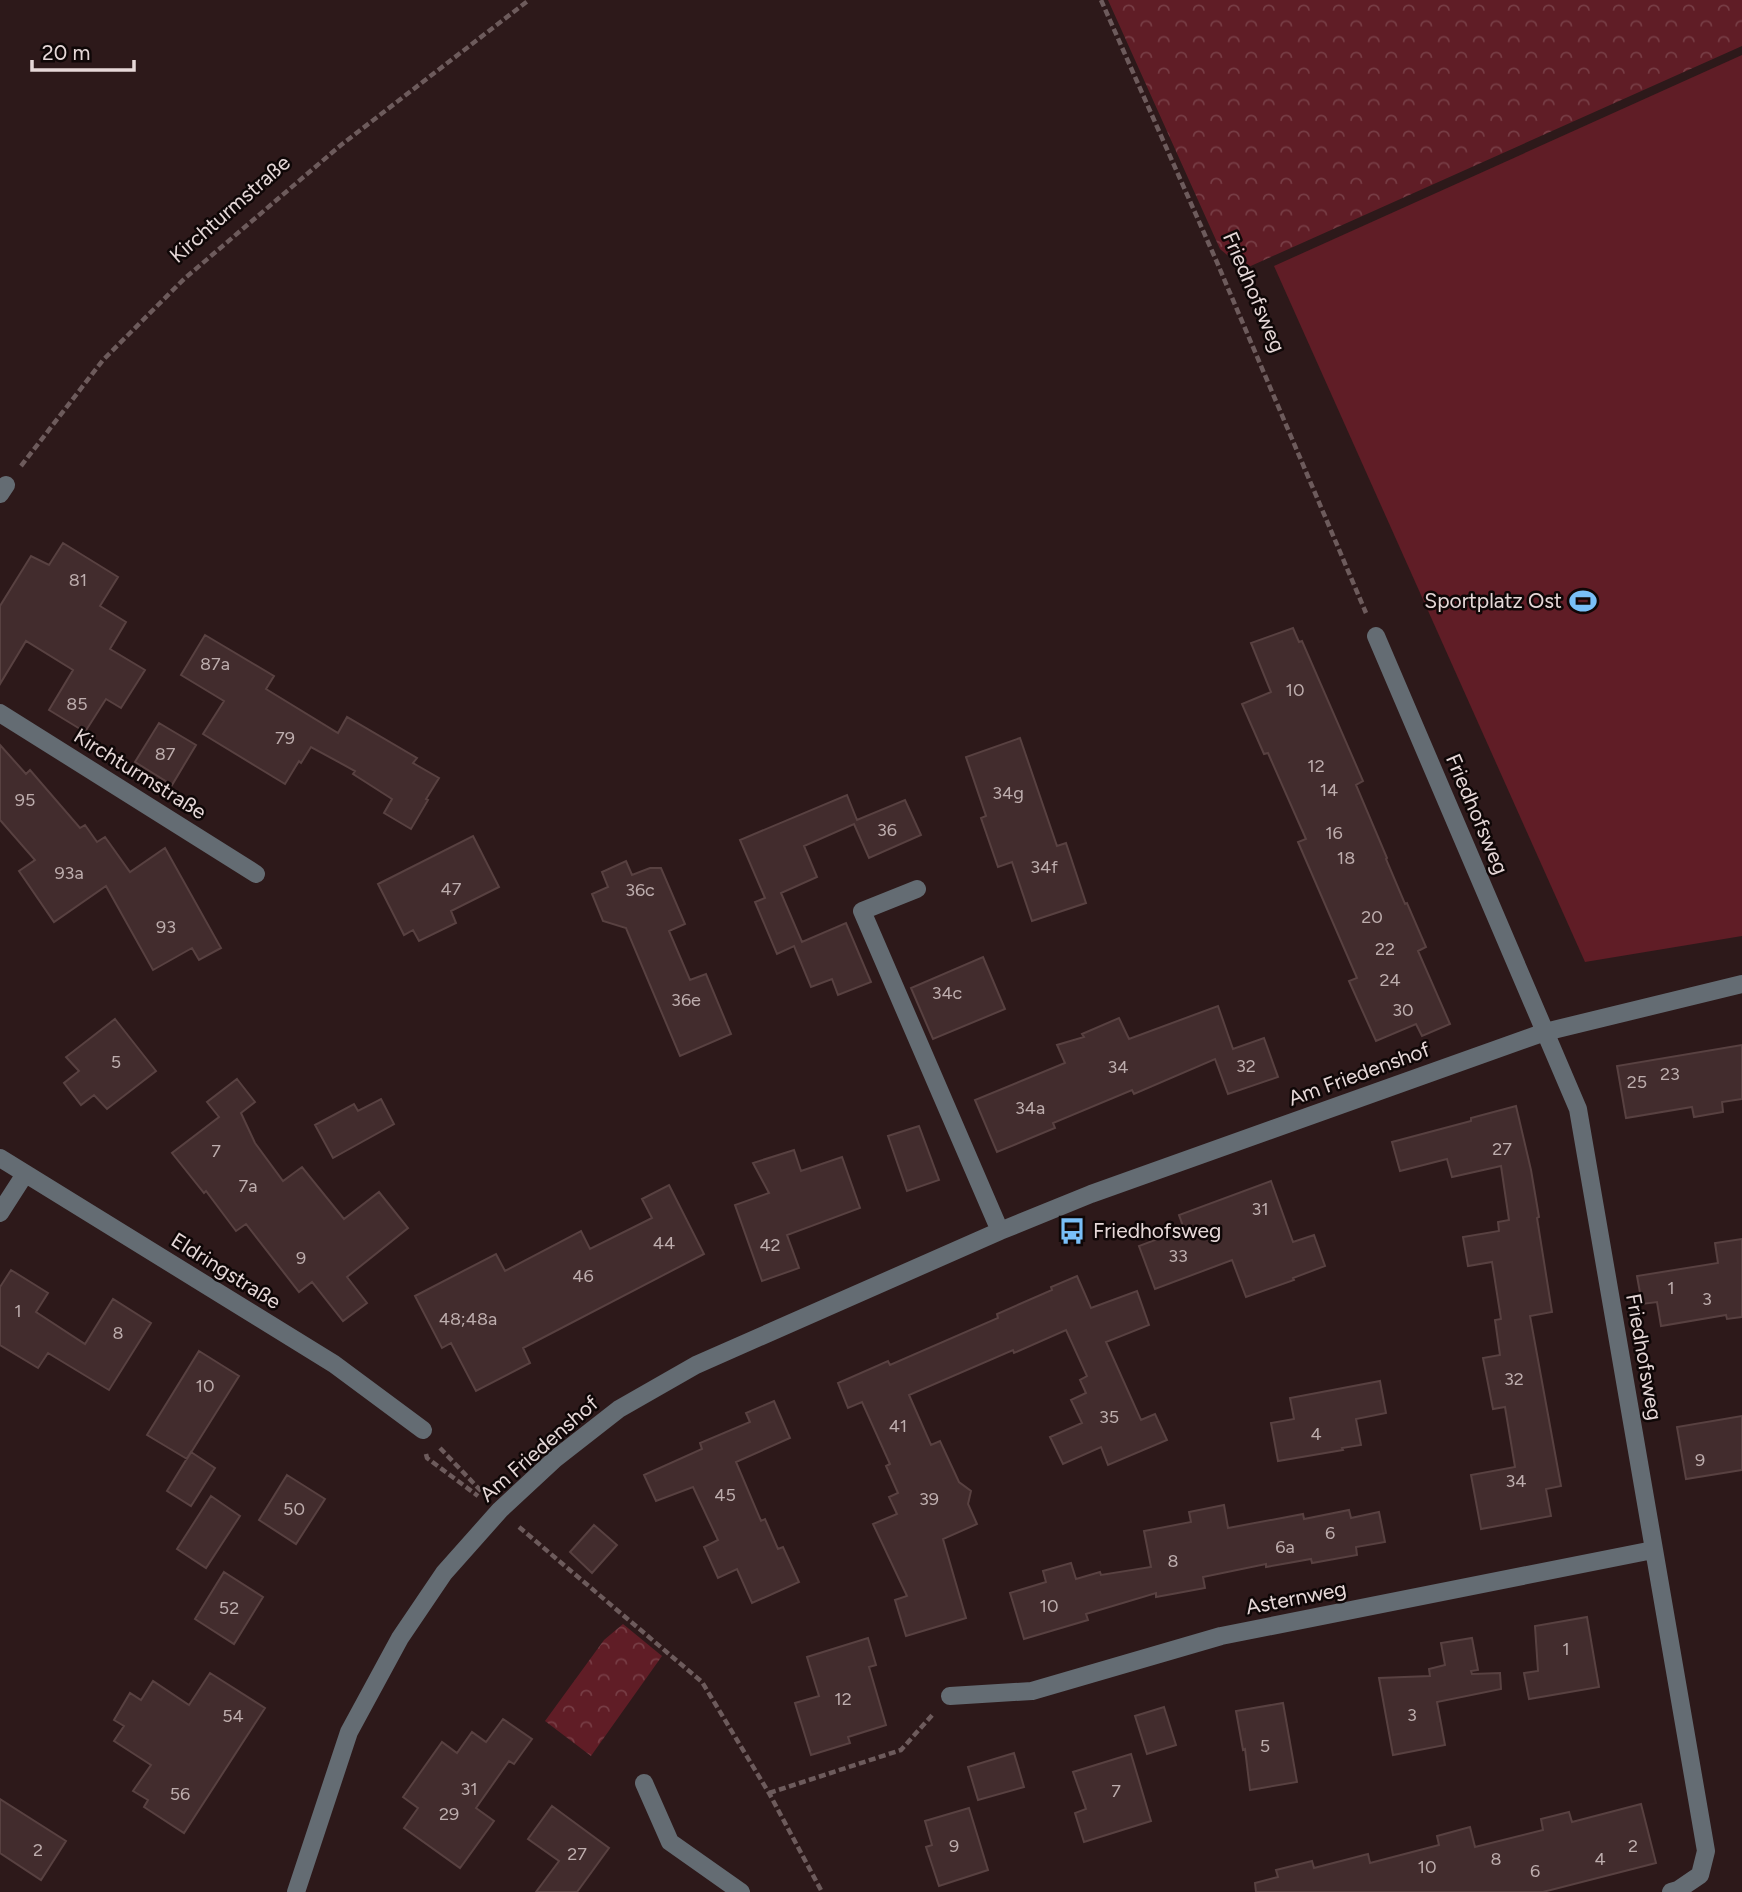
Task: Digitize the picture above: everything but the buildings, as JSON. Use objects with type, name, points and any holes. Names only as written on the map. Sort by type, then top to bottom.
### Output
[{"type":"street","name":"Friedhofsweg","points":[[1376,636],[1578,1109],[1706,1851],[1700,1875],[1671,1892]]},
{"type":"street","name":"Kirchturmstraße","points":[[0,713],[256,874]]},
{"type":"street","points":[[917,889],[862,911],[1000,1231]]},
{"type":"street","name":"Am Friedenshof","points":[[296,1892],[349,1732],[407,1627],[444,1573],[500,1510],[555,1459],[619,1409],[696,1365],[1000,1231],[1104,1190],[1545,1031],[1742,984]]},
{"type":"street","name":"Eldringstraße","points":[[0,1158],[334,1364],[423,1430]]},
{"type":"street","points":[[0,1213],[25,1174]]},
{"type":"street","name":"Asternweg","points":[[950,1696],[1031,1691],[1221,1636],[1653,1550]]},
{"type":"street","points":[[644,1783],[670,1842],[741,1892]]},
{"type":"path","name":"Kirchturmstraße","points":[[3,489],[103,360],[184,279],[341,145],[529,0]]},
{"type":"path","name":"Friedhofsweg","points":[[1101,0],[1216,260],[1376,636]]},
{"type":"path","points":[[423,1430],[427,1458],[500,1510]]},
{"type":"path","points":[[423,1430],[500,1510],[702,1682],[769,1793],[822,1892]]},
{"type":"path","points":[[769,1793],[901,1750],[950,1696]]},
{"type":"green space","points":[[1108,0],[1742,0],[1742,46],[1244,269],[1220,249]]},
{"type":"green space","name":"Sportplatz Ost","points":[[1742,55],[1742,936],[1585,962],[1274,266]]},
{"type":"green space","points":[[623,1624],[662,1656],[591,1756],[545,1721],[604,1640]]},
{"type":"place","name":"Sportplatz Ost","points":[[1583,601]]},
{"type":"place","name":"Friedhofsweg","points":[[1072,1231]]}]
